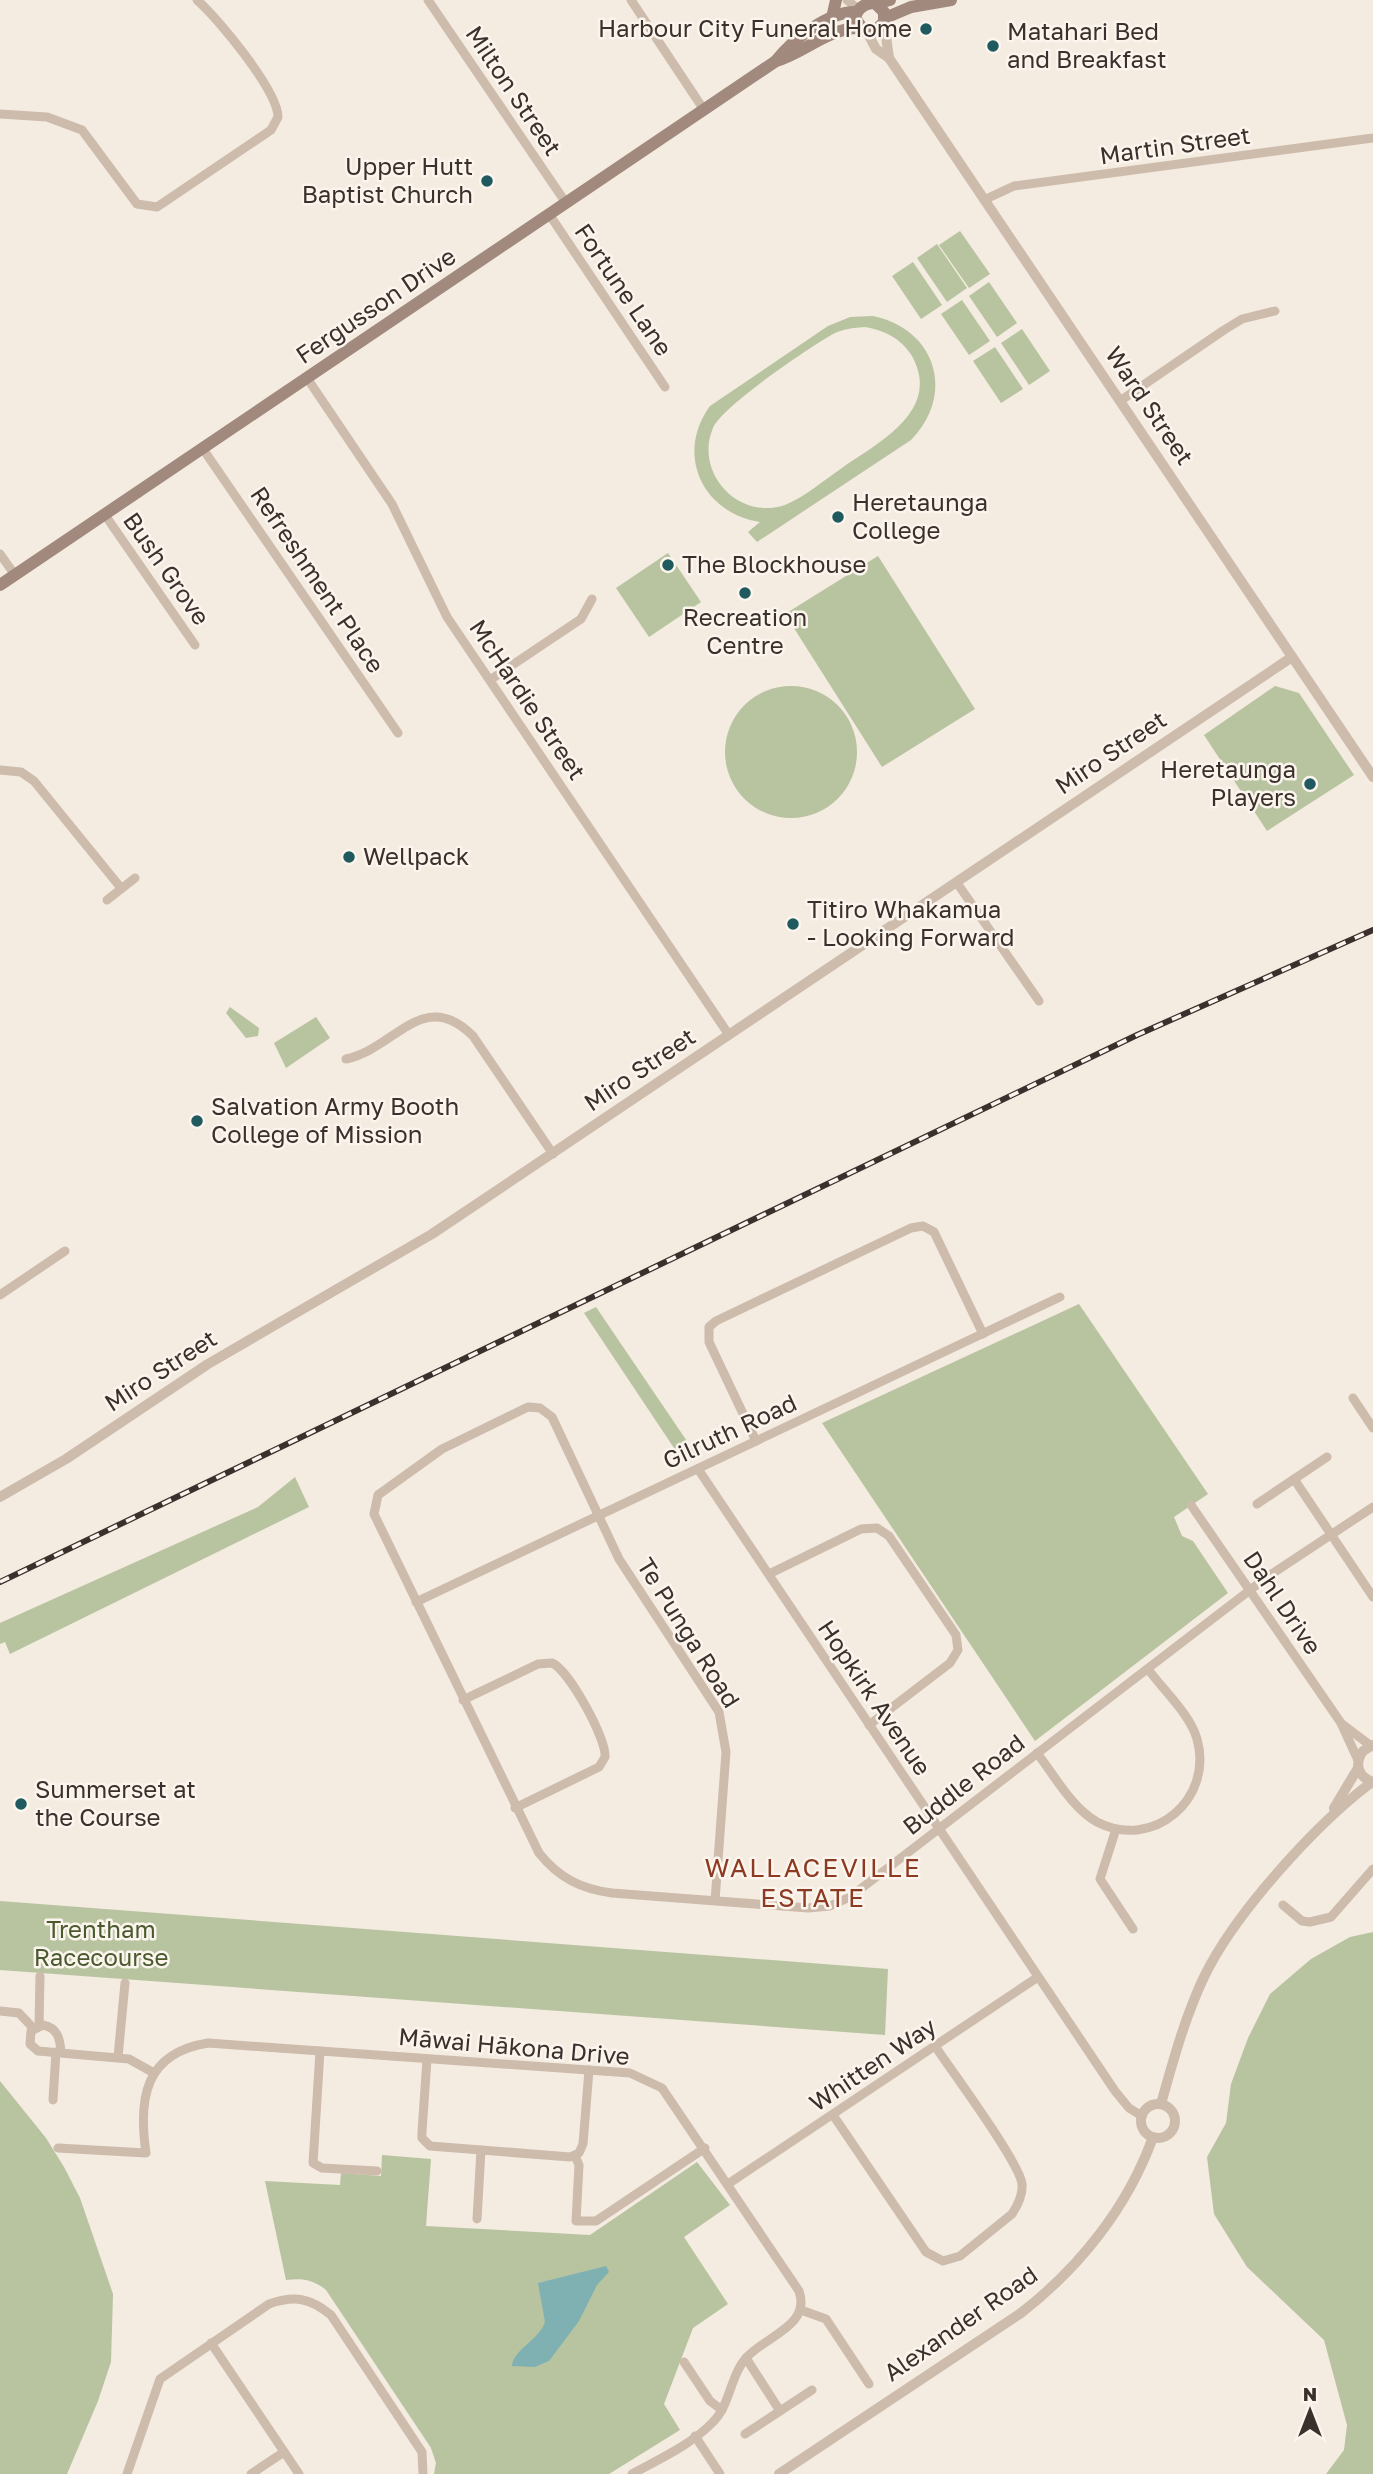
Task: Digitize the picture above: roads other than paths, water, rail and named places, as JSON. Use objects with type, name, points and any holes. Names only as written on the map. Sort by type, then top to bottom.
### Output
[{"type":"main road","points":[[832,18],[835,0]]},
{"type":"main road","points":[[890,0],[867,4],[857,10],[863,30],[874,32],[885,20],[911,8],[951,0]]},
{"type":"main road","points":[[876,4],[885,20]]},
{"type":"main road","name":"Fergusson Drive","points":[[776,61],[786,47],[832,18],[857,10]]},
{"type":"main road","name":"Fergusson Drive","points":[[0,585],[776,61],[791,57],[838,31],[863,30]]},
{"type":"street","points":[[0,114],[47,117],[82,130],[137,204],[157,207],[271,130],[278,117],[275,101],[229,33],[197,0]]},
{"type":"street","name":"Milton Street","points":[[428,0],[566,203]]},
{"type":"street","points":[[631,0],[704,110]]},
{"type":"street","points":[[847,0],[857,10]]},
{"type":"street","name":"Ward Street","points":[[885,20],[889,58]]},
{"type":"street","name":"Ward Street","points":[[863,30],[876,49],[889,58],[986,199],[1373,777]]},
{"type":"street","name":"Martin Street","points":[[986,199],[1014,186],[1373,138]]},
{"type":"street","name":"Fortune Lane","points":[[549,214],[665,387]]},
{"type":"street","points":[[1120,401],[1233,324],[1275,311]]},
{"type":"street","name":"McHardie Street","points":[[307,378],[393,504],[447,617],[729,1035]]},
{"type":"street","name":"Refreshment Place","points":[[203,449],[398,733]]},
{"type":"street","name":"Bush Grove","points":[[105,515],[195,645]]},
{"type":"street","points":[[0,554],[15,575]]},
{"type":"street","points":[[490,680],[581,619],[592,598]]},
{"type":"street","name":"Miro Street","points":[[0,1497],[66,1459],[208,1364],[432,1234],[1292,657]]},
{"type":"street","points":[[0,770],[21,772],[34,781],[121,888]]},
{"type":"street","points":[[107,900],[135,878]]},
{"type":"street","points":[[957,883],[1039,1002]]},
{"type":"street","points":[[346,1059],[360,1056],[425,1017],[449,1019],[473,1036],[553,1154]]},
{"type":"street","points":[[756,1441],[709,1342],[709,1327],[716,1321],[887,1240],[920,1226],[932,1229],[983,1334]]},
{"type":"street","points":[[0,1296],[65,1251]]},
{"type":"street","name":"Gilruth Road","points":[[416,1602],[1060,1297]]},
{"type":"street","points":[[1048,1303],[1054,1314]]},
{"type":"street","points":[[1353,1398],[1373,1428]]},
{"type":"street","name":"Te Punga Road","points":[[416,1602],[374,1514],[376,1499],[438,1451],[523,1409],[536,1407],[550,1414],[619,1559],[709,1694],[723,1722],[726,1752],[715,1901]]},
{"type":"street","points":[[1257,1504],[1327,1457]]},
{"type":"street","name":"Hopkirk Avenue","points":[[698,1469],[1115,2091],[1129,2108],[1142,2116]]},
{"type":"street","points":[[1294,1479],[1373,1597]]},
{"type":"street","name":"Dahl Drive","points":[[1191,1505],[1340,1723],[1358,1764]]},
{"type":"street","name":"Buddle Road","points":[[416,1602],[515,1808],[539,1853],[554,1871],[574,1884],[598,1891],[808,1908],[830,1906],[850,1897],[1250,1591],[1373,1507]]},
{"type":"street","points":[[769,1574],[861,1529],[877,1528],[889,1536],[956,1635],[958,1650],[950,1663],[869,1725]]},
{"type":"street","points":[[463,1700],[538,1664],[552,1663],[566,1674],[603,1739],[606,1756],[599,1767],[515,1808]]},
{"type":"street","points":[[1038,1753],[1086,1815],[1116,1829],[1141,1830],[1168,1821],[1189,1799],[1198,1776],[1199,1748],[1195,1733],[1148,1669]]},
{"type":"street","name":"Dahl Drive","points":[[1340,1723],[1372,1745]]},
{"type":"street","points":[[1323,1825],[1363,1751],[1372,1745]]},
{"type":"street","points":[[1161,2104],[1195,1998],[1217,1953],[1255,1902],[1323,1825],[1373,1782],[1364,1778],[1358,1764]]},
{"type":"street","points":[[1116,1829],[1100,1879],[1133,1929]]},
{"type":"street","points":[[1283,1905],[1301,1921],[1324,1920],[1331,1917],[1373,1869]]},
{"type":"street","points":[[40,1976],[37,2027],[29,2037],[32,2046],[38,2051],[129,2059],[154,2073],[142,2105],[146,2153],[58,2148]]},
{"type":"street","name":"Whitten Way","points":[[728,2184],[1038,1977]]},
{"type":"street","points":[[118,2057],[125,1983]]},
{"type":"street","points":[[0,2011],[19,2013],[37,2027],[48,2026],[57,2033],[59,2052],[53,2101]]},
{"type":"street","name":"Māwai Hākona Drive","points":[[154,2073],[176,2053],[208,2043],[630,2073],[662,2088],[799,2291],[801,2310]]},
{"type":"street","points":[[833,2115],[926,2252],[943,2260],[960,2256],[1012,2214],[1018,2206],[1022,2185],[1012,2162],[935,2046]]},
{"type":"street","points":[[320,2051],[313,2163],[323,2168],[377,2171]]},
{"type":"street","points":[[426,2059],[422,2138],[430,2146],[575,2156]]},
{"type":"street","points":[[575,2156],[583,2144],[589,2070]]},
{"type":"street","points":[[1161,2104],[1171,2109],[1175,2125],[1164,2137],[1153,2137],[1142,2126],[1142,2116],[1147,2108],[1161,2104]]},
{"type":"street","name":"Alexander Road","points":[[779,2474],[1021,2313],[1052,2287],[1103,2230],[1127,2193],[1153,2137]]},
{"type":"street","points":[[575,2156],[579,2165],[576,2221],[587,2223],[596,2221],[705,2148]]},
{"type":"street","points":[[477,2219],[481,2150]]},
{"type":"street","points":[[127,2474],[145,2426],[156,2384],[167,2372],[269,2304],[294,2298],[317,2304],[331,2315],[422,2452],[423,2474]]},
{"type":"street","points":[[632,2474],[652,2465],[713,2423],[722,2410],[746,2358],[795,2322],[801,2310],[826,2319],[869,2384]]},
{"type":"street","points":[[211,2343],[299,2474]]},
{"type":"street","points":[[746,2358],[780,2411]]},
{"type":"street","points":[[684,2362],[710,2400],[722,2410]]},
{"type":"street","points":[[744,2434],[812,2390]]},
{"type":"street","points":[[695,2436],[720,2474]]},
{"type":"street","points":[[251,2474],[284,2452]]},
{"type":"water","points":[[606,2266],[609,2272],[597,2285],[579,2321],[549,2361],[535,2367],[512,2366],[513,2360],[545,2322],[538,2283]]},
{"type":"railway","points":[[0,1582],[1137,1035],[1373,930]]},
{"type":"place","name":"Harbour City Funeral Home","points":[[926,29]]},
{"type":"place","name":"Matahari Bed and Breakfast","points":[[993,46]]},
{"type":"place","name":"Upper Hutt Baptist Church","points":[[487,181]]},
{"type":"place","name":"Heretaunga College","points":[[838,517]]},
{"type":"place","name":"The Blockhouse","points":[[668,565]]},
{"type":"place","name":"Recreation Centre","points":[[745,593]]},
{"type":"place","name":"Heretaunga Players","points":[[1310,784]]},
{"type":"place","name":"Wellpack","points":[[349,857]]},
{"type":"place","name":"Titiro Whakamua - Looking Forward","points":[[793,924]]},
{"type":"place","name":"Salvation Army Booth College of Mission","points":[[197,1121]]},
{"type":"place","name":"Summerset at the Course","points":[[21,1804]]},
{"type":"district","name":"WALLACEVILLE ESTATE","points":[[813,1882]]},
{"type":"park label","name":"Trentham Racecourse","points":[[101,1944]]}]
